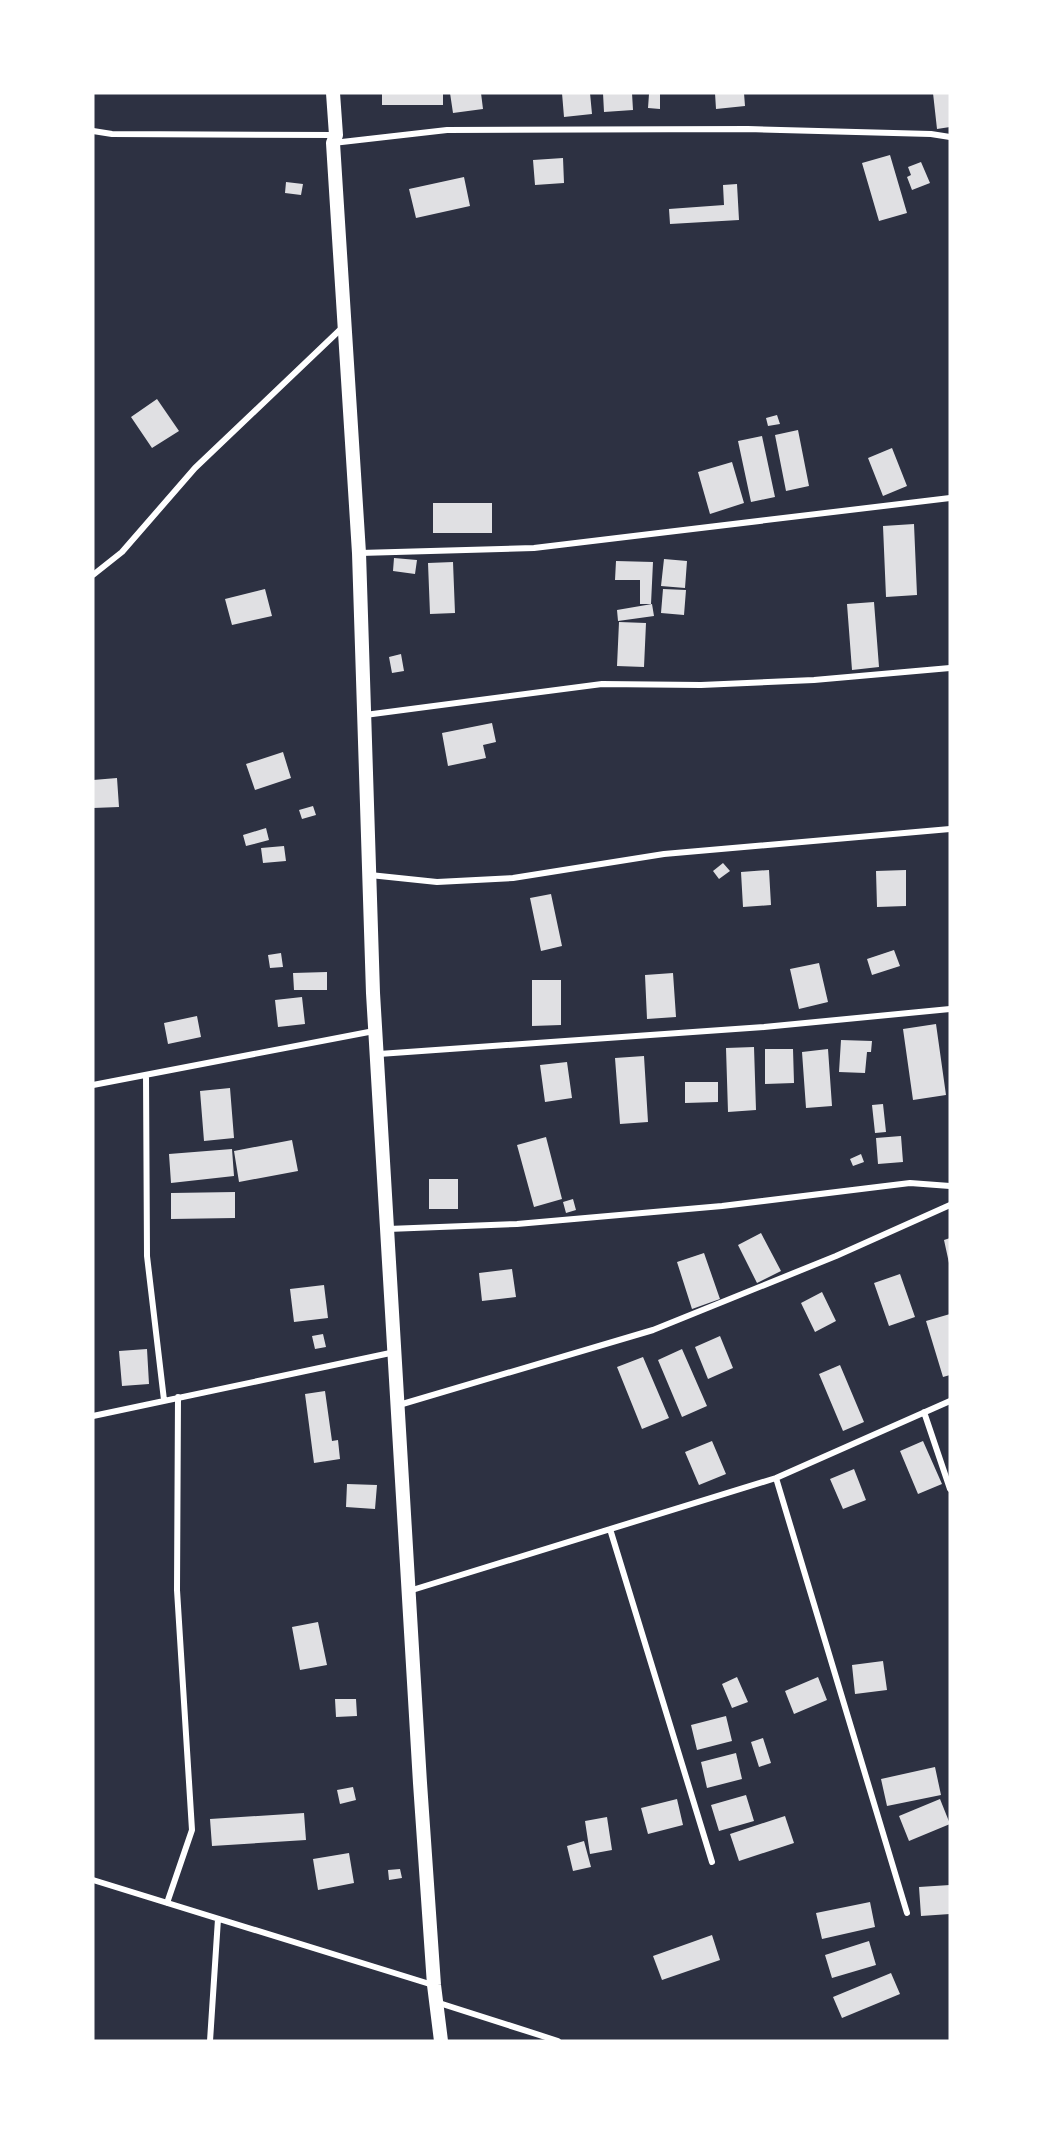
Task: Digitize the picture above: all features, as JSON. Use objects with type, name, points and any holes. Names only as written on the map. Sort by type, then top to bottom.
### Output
[{"type":"highway","points":[[333,93],[344,325],[359,553],[373,993],[379,1054],[434,1985],[441,2041]]},
{"type":"street","points":[[93,130],[112,134],[334,139],[447,130],[748,129],[931,134],[950,137]]},
{"type":"street","points":[[93,575],[122,552],[195,468],[344,325]]},
{"type":"street","points":[[359,553],[534,548],[950,498]]},
{"type":"street","points":[[365,715],[602,684],[701,686],[814,680],[950,668]]},
{"type":"street","points":[[369,875],[438,882],[513,878],[664,854],[950,829]]},
{"type":"street","points":[[379,1054],[764,1027],[950,1009]]},
{"type":"street","points":[[93,1085],[377,1030]]},
{"type":"street","points":[[146,1075],[147,1256],[164,1400]]},
{"type":"street","points":[[388,1229],[517,1224],[722,1206],[910,1183],[950,1186]]},
{"type":"street","points":[[398,1406],[652,1330],[836,1256],[950,1205]]},
{"type":"street","points":[[93,1416],[395,1352]]},
{"type":"street","points":[[167,1903],[192,1830],[177,1590],[178,1397]]},
{"type":"street","points":[[409,1592],[776,1478],[950,1401]]},
{"type":"street","points":[[924,1412],[950,1489]]},
{"type":"street","points":[[776,1478],[907,1913]]},
{"type":"street","points":[[610,1529],[712,1862]]},
{"type":"street","points":[[93,1880],[434,1985]]},
{"type":"street","points":[[210,2041],[218,1919]]},
{"type":"street","points":[[436,2002],[558,2041]]},
{"type":"building","points":[[382,93],[443,93],[443,105],[382,105]]},
{"type":"building","points":[[450,93],[481,93],[483,109],[453,113]]},
{"type":"building","points":[[562,93],[590,93],[592,114],[564,117]]},
{"type":"building","points":[[603,93],[632,93],[633,110],[604,112]]},
{"type":"building","points":[[715,93],[744,93],[745,106],[716,109]]},
{"type":"building","points":[[933,93],[950,93],[950,127],[937,129]]},
{"type":"building","points":[[649,94],[660,94],[660,109],[648,108]]},
{"type":"building","points":[[890,155],[907,213],[879,221],[862,163]]},
{"type":"building","points":[[563,158],[564,183],[535,185],[533,160]]},
{"type":"building","points":[[921,162],[930,183],[912,190],[907,177],[911,175],[908,167]]},
{"type":"building","points":[[464,177],[470,206],[416,218],[409,189]]},
{"type":"building","points":[[286,182],[303,184],[301,195],[285,193]]},
{"type":"building","points":[[737,184],[739,220],[670,224],[669,209],[724,205],[723,185]]},
{"type":"building","points":[[157,399],[179,431],[152,448],[131,417]]},
{"type":"building","points":[[777,415],[780,424],[768,426],[766,418]]},
{"type":"building","points":[[798,430],[809,486],[786,491],[775,435]]},
{"type":"building","points":[[762,436],[775,497],[751,502],[738,441]]},
{"type":"building","points":[[892,448],[907,486],[883,496],[868,458]]},
{"type":"building","points":[[732,462],[744,503],[710,514],[698,472]]},
{"type":"building","points":[[433,503],[492,503],[492,533],[433,533]]},
{"type":"building","points":[[914,524],[917,595],[886,597],[883,526]]},
{"type":"building","points":[[394,558],[417,560],[415,574],[393,571]]},
{"type":"building","points":[[664,559],[687,561],[685,588],[661,586]]},
{"type":"building","points":[[616,561],[653,562],[651,604],[640,604],[640,580],[615,580]]},
{"type":"building","points":[[453,562],[455,613],[430,614],[428,563]]},
{"type":"building","points":[[265,589],[272,616],[232,625],[225,599]]},
{"type":"building","points":[[663,589],[686,590],[684,615],[661,613]]},
{"type":"building","points":[[874,602],[879,667],[852,670],[847,604]]},
{"type":"building","points":[[652,604],[654,616],[618,621],[617,610]]},
{"type":"building","points":[[619,622],[646,623],[644,667],[617,666]]},
{"type":"building","points":[[401,654],[404,671],[392,673],[389,657]]},
{"type":"building","points":[[492,723],[496,742],[483,745],[486,758],[448,766],[442,733]]},
{"type":"building","points":[[283,752],[291,778],[255,790],[246,764]]},
{"type":"building","points":[[117,778],[119,807],[93,808],[93,780]]},
{"type":"building","points":[[313,806],[316,815],[302,819],[299,810]]},
{"type":"building","points":[[266,828],[269,840],[246,846],[243,835]]},
{"type":"building","points":[[284,846],[286,861],[263,863],[261,848]]},
{"type":"building","points":[[723,863],[730,871],[719,879],[713,871]]},
{"type":"building","points":[[769,870],[771,905],[743,907],[741,872]]},
{"type":"building","points":[[906,870],[906,906],[877,907],[876,871]]},
{"type":"building","points":[[551,894],[562,946],[541,951],[530,898]]},
{"type":"building","points":[[894,950],[900,966],[872,975],[867,959]]},
{"type":"building","points":[[281,953],[283,967],[270,968],[268,955]]},
{"type":"building","points":[[819,963],[828,1002],[799,1009],[790,969]]},
{"type":"building","points":[[327,972],[327,990],[294,990],[293,973]]},
{"type":"building","points":[[673,973],[676,1017],[647,1019],[645,975]]},
{"type":"building","points":[[532,980],[561,980],[561,1025],[532,1026]]},
{"type":"building","points":[[302,997],[305,1024],[278,1027],[275,1000]]},
{"type":"building","points":[[197,1016],[201,1037],[168,1044],[164,1023]]},
{"type":"building","points":[[936,1024],[946,1095],[913,1100],[903,1029]]},
{"type":"building","points":[[841,1040],[872,1041],[871,1052],[867,1052],[865,1073],[839,1072]]},
{"type":"building","points":[[754,1047],[756,1110],[728,1112],[726,1048]]},
{"type":"building","points":[[765,1049],[793,1049],[794,1083],[765,1084]]},
{"type":"building","points":[[828,1049],[832,1106],[806,1108],[802,1052]]},
{"type":"building","points":[[644,1056],[648,1122],[620,1124],[615,1058]]},
{"type":"building","points":[[567,1062],[572,1098],[545,1102],[540,1065]]},
{"type":"building","points":[[685,1082],[718,1082],[718,1102],[685,1103]]},
{"type":"building","points":[[230,1088],[234,1138],[204,1141],[200,1091]]},
{"type":"building","points":[[883,1104],[886,1132],[875,1133],[872,1105]]},
{"type":"building","points":[[901,1136],[903,1162],[878,1164],[876,1138]]},
{"type":"building","points":[[546,1137],[562,1199],[534,1207],[517,1145]]},
{"type":"building","points":[[292,1140],[298,1171],[239,1182],[234,1151]]},
{"type":"building","points":[[232,1149],[234,1176],[171,1183],[169,1154]]},
{"type":"building","points":[[861,1154],[864,1162],[853,1166],[850,1159]]},
{"type":"building","points":[[429,1179],[458,1179],[458,1209],[429,1209]]},
{"type":"building","points":[[235,1192],[235,1218],[171,1219],[171,1193]]},
{"type":"building","points":[[573,1199],[576,1210],[566,1213],[563,1202]]},
{"type":"building","points":[[761,1233],[781,1271],[757,1283],[738,1245]]},
{"type":"building","points":[[950,1238],[950,1263],[949,1263],[944,1240]]},
{"type":"building","points":[[704,1253],[720,1299],[692,1309],[677,1262]]},
{"type":"building","points":[[512,1269],[516,1297],[482,1301],[479,1273]]},
{"type":"building","points":[[900,1274],[915,1317],[889,1326],[874,1283]]},
{"type":"building","points":[[324,1285],[328,1318],[294,1322],[290,1289]]},
{"type":"building","points":[[822,1292],[836,1321],[815,1332],[801,1303]]},
{"type":"building","points":[[950,1314],[950,1375],[943,1377],[926,1321]]},
{"type":"building","points":[[323,1334],[326,1347],[315,1349],[312,1336]]},
{"type":"building","points":[[720,1336],[733,1368],[708,1379],[695,1347]]},
{"type":"building","points":[[147,1349],[149,1384],[122,1386],[119,1351]]},
{"type":"building","points":[[682,1349],[707,1406],[682,1417],[658,1360]]},
{"type":"building","points":[[643,1357],[669,1418],[642,1429],[617,1367]]},
{"type":"building","points":[[840,1365],[864,1422],[843,1431],[819,1374]]},
{"type":"building","points":[[325,1391],[332,1441],[338,1440],[340,1459],[314,1463],[305,1394]]},
{"type":"building","points":[[712,1441],[726,1474],[699,1485],[685,1452]]},
{"type":"building","points":[[923,1441],[942,1484],[918,1494],[900,1451]]},
{"type":"building","points":[[854,1469],[866,1500],[843,1509],[830,1479]]},
{"type":"building","points":[[347,1484],[377,1485],[375,1509],[346,1507]]},
{"type":"building","points":[[318,1622],[327,1665],[300,1670],[292,1627]]},
{"type":"building","points":[[883,1661],[887,1690],[855,1694],[852,1665]]},
{"type":"building","points":[[737,1677],[748,1702],[732,1708],[722,1684]]},
{"type":"building","points":[[818,1677],[827,1700],[794,1714],[785,1691]]},
{"type":"building","points":[[335,1699],[356,1699],[357,1716],[336,1717]]},
{"type":"building","points":[[726,1716],[732,1741],[697,1750],[691,1725]]},
{"type":"building","points":[[763,1738],[771,1763],[759,1767],[751,1742]]},
{"type":"building","points":[[736,1753],[742,1779],[707,1788],[701,1762]]},
{"type":"building","points":[[935,1767],[941,1795],[887,1806],[881,1779]]},
{"type":"building","points":[[353,1787],[356,1800],[340,1804],[337,1790]]},
{"type":"building","points":[[746,1795],[754,1821],[719,1831],[711,1805]]},
{"type":"building","points":[[677,1799],[683,1825],[648,1834],[641,1808]]},
{"type":"building","points":[[940,1799],[950,1824],[909,1841],[899,1816]]},
{"type":"building","points":[[304,1813],[306,1840],[212,1846],[210,1819]]},
{"type":"building","points":[[785,1816],[794,1843],[739,1861],[730,1834]]},
{"type":"building","points":[[607,1817],[612,1850],[590,1854],[585,1821]]},
{"type":"building","points":[[584,1841],[591,1867],[573,1871],[567,1846]]},
{"type":"building","points":[[349,1853],[354,1883],[318,1890],[313,1859]]},
{"type":"building","points":[[400,1869],[402,1878],[389,1880],[388,1870]]},
{"type":"building","points":[[950,1885],[950,1914],[921,1916],[919,1887]]},
{"type":"building","points":[[870,1902],[875,1927],[822,1939],[816,1913]]},
{"type":"building","points":[[712,1935],[720,1960],[662,1980],[653,1956]]},
{"type":"building","points":[[869,1941],[876,1965],[832,1978],[825,1955]]},
{"type":"building","points":[[891,1973],[900,1994],[842,2018],[833,1997]]}]
